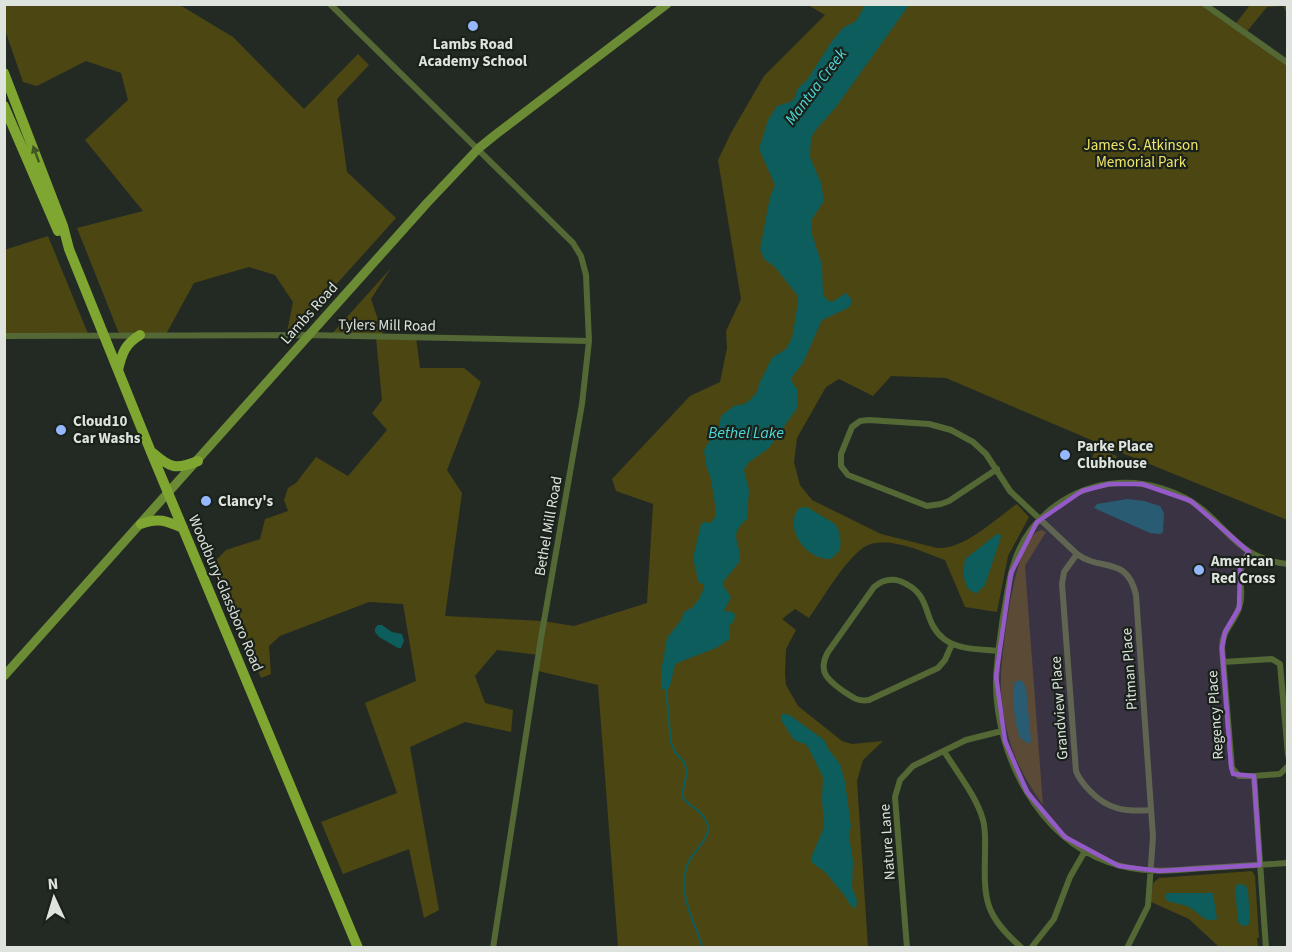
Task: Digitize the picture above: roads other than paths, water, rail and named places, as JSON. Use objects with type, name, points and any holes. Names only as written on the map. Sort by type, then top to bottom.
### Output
[{"type":"main road","name":"Lambs Road","points":[[4,676],[479,148],[667,4]]},
{"type":"main road","name":"Woodbury-Glassboro Road","points":[[4,73],[59,215],[69,249],[151,452],[358,948]]},
{"type":"main road","name":"Woodbury-Glassboro Road","points":[[4,106],[57,228],[69,249]]},
{"type":"main road","points":[[118,370],[122,351],[127,343],[140,335]]},
{"type":"main road","points":[[151,452],[173,467],[185,466],[198,461]]},
{"type":"main road","points":[[141,524],[163,519],[183,528]]},
{"type":"street","name":"Bethel Mill Road","points":[[330,4],[479,148],[573,243],[581,256],[586,275],[590,341],[582,404],[539,653],[493,948]]},
{"type":"street","points":[[1204,4],[1287,63]]},
{"type":"street","name":"Tylers Mill Road","points":[[4,336],[308,336],[590,341]]},
{"type":"street","name":"Pitman Place","points":[[997,469],[949,501],[927,506],[848,475],[841,466],[840,457],[851,430],[856,423],[863,420],[929,424],[951,430],[977,446],[997,469],[1008,489],[1077,554],[1089,561],[1110,564],[1130,578],[1135,588],[1153,837],[1148,906],[1130,947]]},
{"type":"street","points":[[1287,564],[1268,560],[1249,552],[1239,546],[1191,501],[1159,488],[1142,484],[1119,483],[1088,489],[1060,501],[1040,519],[1024,539],[1013,566],[998,651],[996,689],[1002,731],[1015,769],[1035,803],[1061,833],[1085,851],[1113,864],[1151,871],[1287,863]]},
{"type":"street","name":"Regency Place","points":[[1249,552],[1240,569],[1239,608],[1223,635],[1223,662],[1232,768],[1239,776],[1254,776]]},
{"type":"street","name":"Grandview Place","points":[[1077,554],[1064,572],[1062,584],[1076,771],[1083,783],[1097,798],[1110,807],[1125,811],[1151,810]]},
{"type":"street","points":[[952,644],[944,662],[938,668],[869,700],[860,701],[852,697],[829,680],[823,668],[824,659],[874,587],[887,580],[897,580],[915,589],[921,596],[935,629],[952,644],[998,651]]},
{"type":"street","points":[[1223,662],[1272,659],[1280,664],[1287,755]]},
{"type":"street","name":"Nature Lane","points":[[907,948],[896,791],[899,782],[907,771],[944,751],[971,739],[1002,731]]},
{"type":"street","points":[[944,751],[984,823],[985,892],[990,911],[1000,928],[1022,948]]},
{"type":"street","points":[[1266,948],[1254,776],[1280,774],[1287,766]]},
{"type":"street","points":[[1031,948],[1054,919],[1070,877],[1085,851]]},
{"type":"water","name":"Bethel Lake","points":[[865,5],[909,5],[836,107],[815,131],[811,138],[810,157],[821,183],[824,201],[812,219],[811,231],[822,265],[823,294],[827,300],[832,302],[846,293],[852,303],[848,308],[822,320],[803,363],[792,377],[792,382],[797,389],[797,408],[769,448],[748,463],[744,470],[749,490],[747,519],[736,534],[740,561],[723,582],[731,597],[724,611],[733,612],[735,615],[734,621],[729,626],[730,639],[716,648],[677,663],[670,686],[663,690],[661,672],[667,638],[681,620],[684,612],[693,607],[699,599],[704,588],[703,584],[699,583],[693,558],[701,524],[711,523],[715,517],[715,505],[704,450],[719,426],[721,416],[734,406],[750,400],[757,392],[772,358],[786,349],[792,338],[798,303],[797,295],[775,267],[764,259],[760,249],[770,197],[775,185],[759,149],[768,120],[777,106],[794,99],[798,88],[807,80],[832,41],[844,27],[856,21]]},
{"type":"water","points":[[1127,499],[1160,506],[1164,513],[1163,532],[1150,533],[1094,508],[1097,504]]},
{"type":"water","points":[[807,507],[835,524],[838,530],[840,550],[831,559],[814,555],[800,542],[796,534],[795,516],[799,508]]},
{"type":"water","points":[[997,534],[1001,537],[985,585],[977,593],[966,585],[965,559]]},
{"type":"water","points":[[378,625],[402,634],[404,641],[401,648],[379,637],[375,632]]},
{"type":"water","points":[[1019,680],[1026,688],[1031,740],[1029,744],[1020,738],[1015,718],[1014,687],[1015,682]]},
{"type":"water","points":[[782,714],[791,716],[824,740],[840,764],[851,826],[849,835],[853,861],[852,888],[857,900],[856,909],[850,905],[825,872],[811,862],[824,827],[823,777],[808,747],[794,740],[781,720]]},
{"type":"water","points":[[1238,884],[1245,885],[1248,890],[1250,922],[1247,926],[1238,922],[1235,888]]},
{"type":"water","points":[[1167,893],[1213,893],[1217,919],[1208,920],[1187,906],[1167,901],[1165,896]]},
{"type":"waterway","name":"Mantua Creek","points":[[666,689],[671,743],[684,762],[687,771],[682,796],[702,815],[708,828],[705,839],[690,858],[684,885],[688,906],[703,948]]},
{"type":"place","name":"Lambs Road Academy School","points":[[473,26]]},
{"type":"place","name":"Cloud10 Car Washs","points":[[61,430]]},
{"type":"place","name":"Parke Place Clubhouse","points":[[1065,455]]},
{"type":"place","name":"Clancy's","points":[[206,501]]},
{"type":"place","name":"American Red Cross","points":[[1199,570]]},
{"type":"park label","name":"James G. Atkinson Memorial Park","points":[[1141,154]]}]
